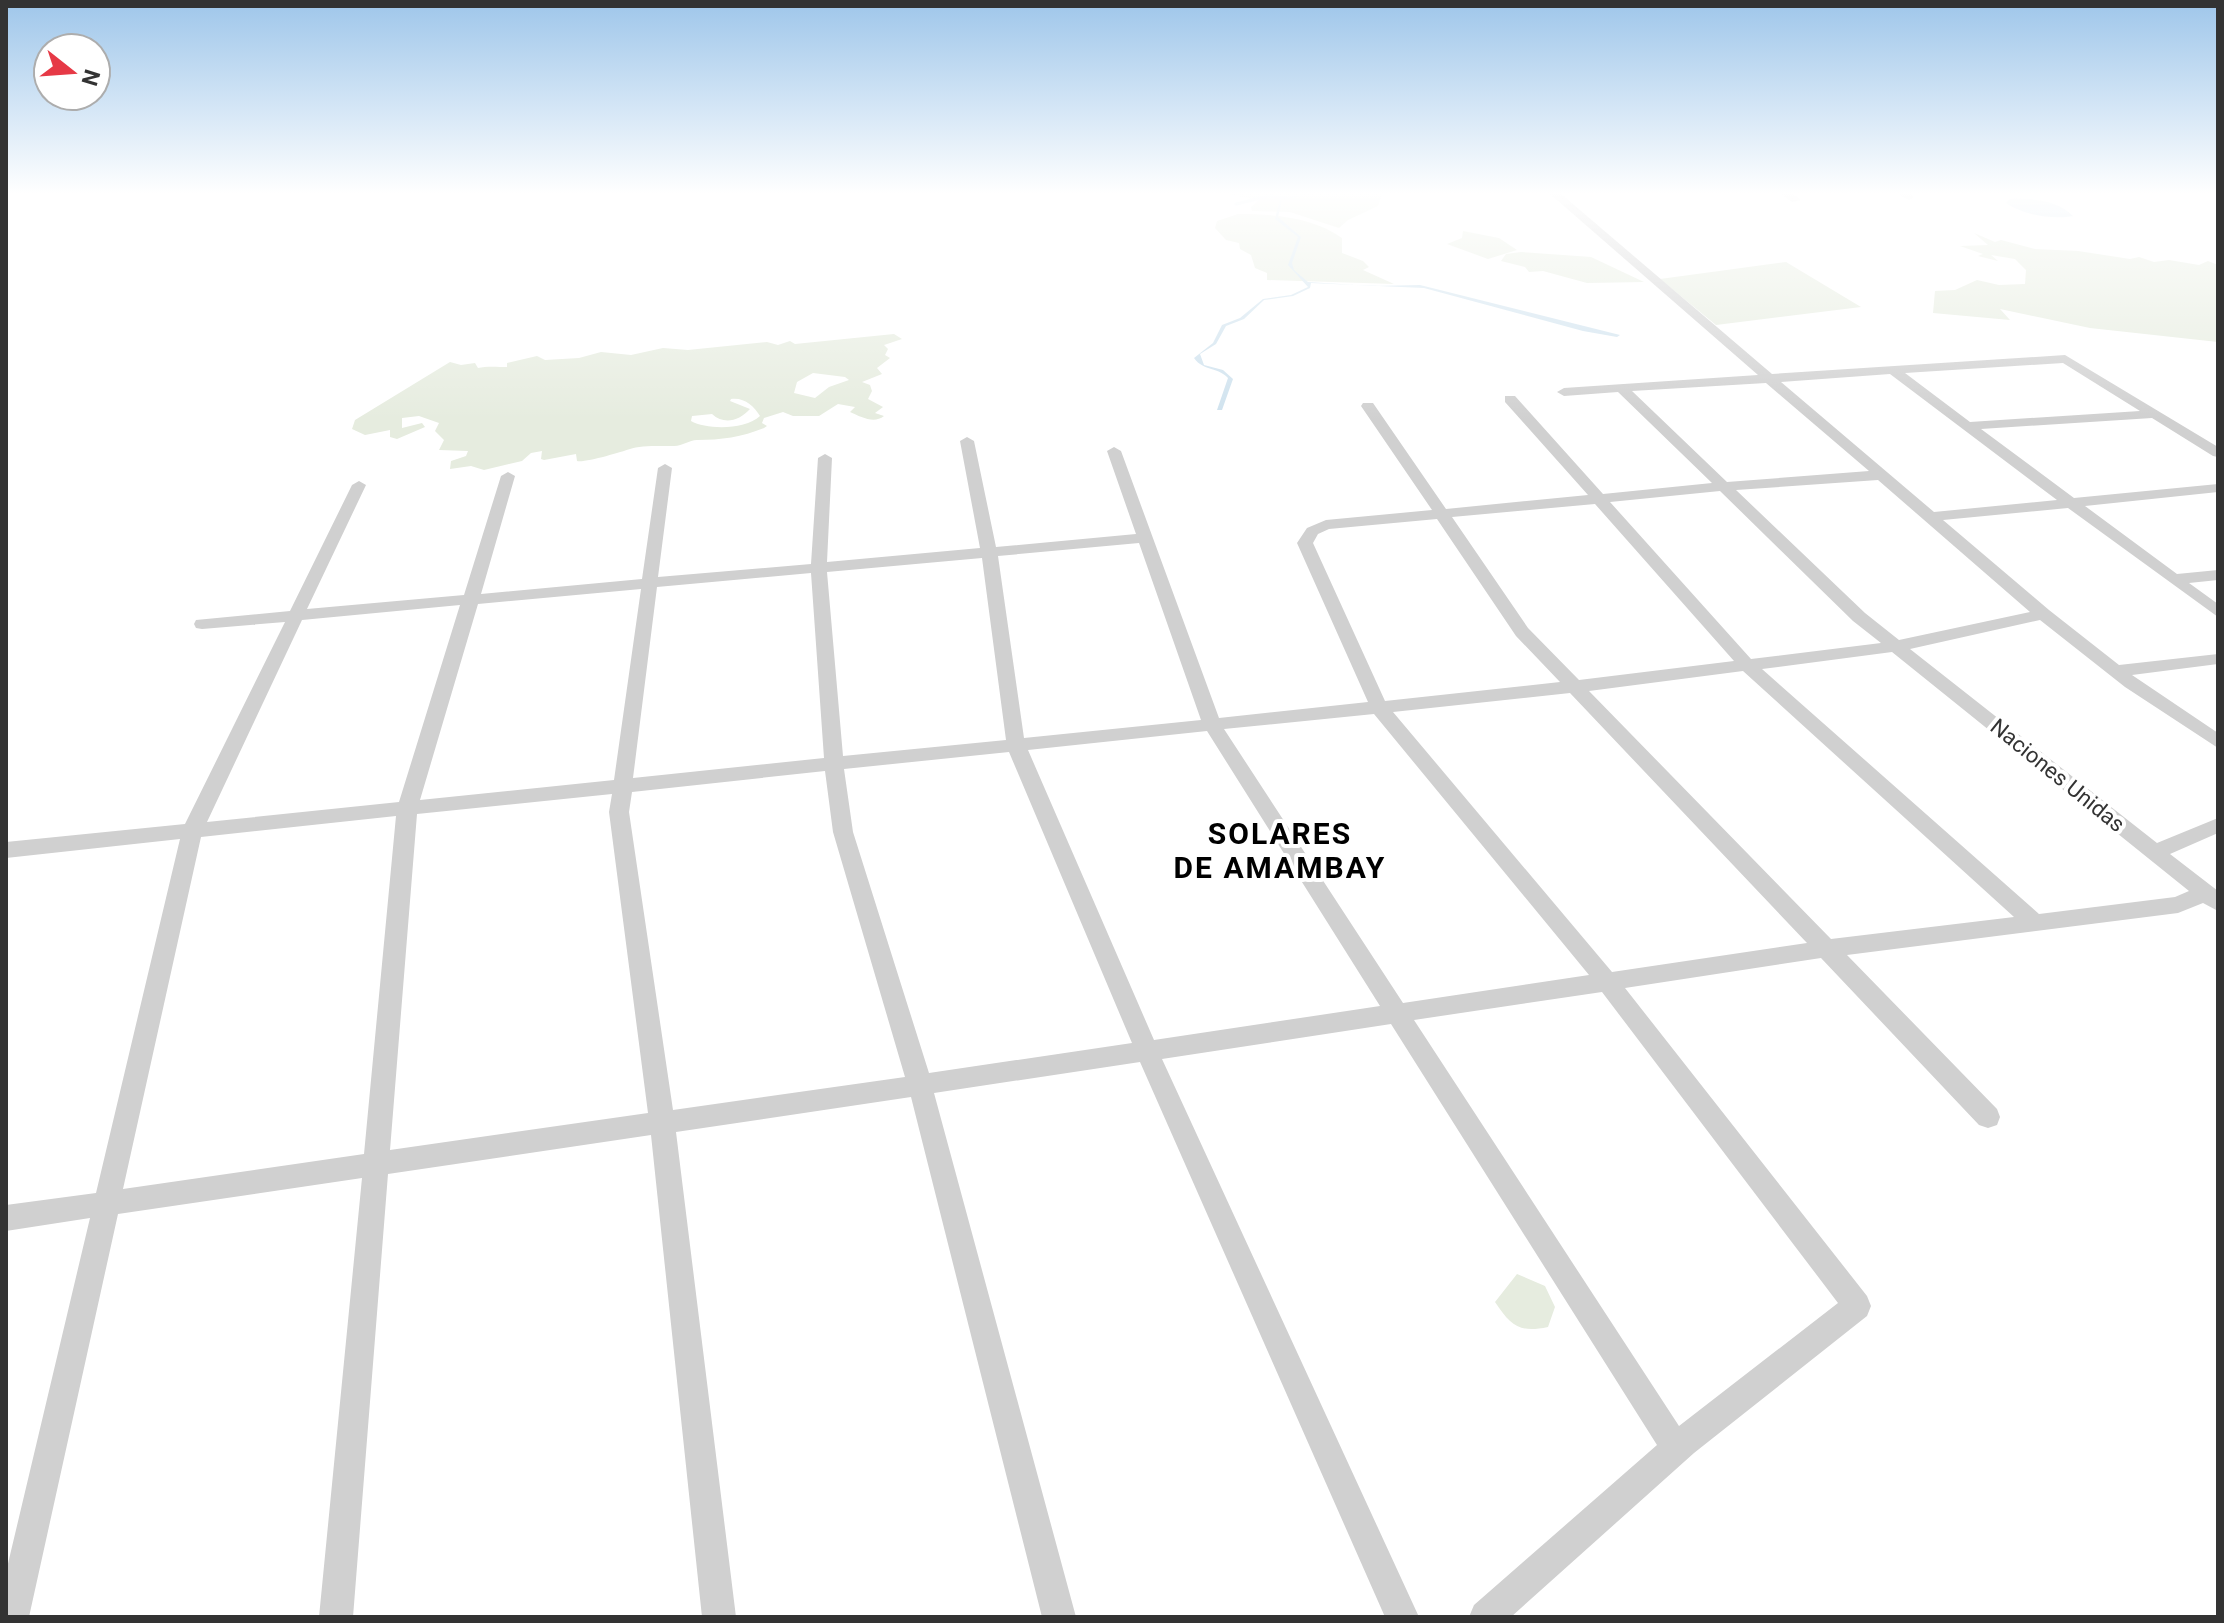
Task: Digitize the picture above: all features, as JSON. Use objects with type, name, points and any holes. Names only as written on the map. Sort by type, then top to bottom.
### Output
[{"type":"street","points":[[1642,269],[2043,614],[2115,671],[2218,742]]},
{"type":"street","points":[[1564,392],[2065,359],[2218,453]]},
{"type":"street","points":[[1892,370],[2218,612]]},
{"type":"street","name":"Naciones Unidas","points":[[1621,388],[1859,617],[2212,898]]},
{"type":"street","points":[[1510,399],[1748,666],[2035,923]]},
{"type":"street","points":[[1368,406],[1522,632],[1988,1117]]},
{"type":"street","points":[[1967,426],[2154,414]]},
{"type":"street","points":[[967,441],[989,552],[1016,745],[1147,1051],[1402,1617]]},
{"type":"street","points":[[1114,451],[1212,725],[1676,1448]]},
{"type":"street","points":[[825,458],[820,568],[834,765],[843,832],[920,1085],[1059,1617]]},
{"type":"street","points":[[665,468],[619,812],[662,1121],[719,1617]]},
{"type":"street","points":[[1486,1617],[1676,1448],[1857,1306],[1609,984],[1379,707],[1305,543],[1312,531],[1326,525],[1880,475]]},
{"type":"street","points":[[336,1617],[407,809],[508,476]]},
{"type":"street","points":[[12,1617],[192,831],[359,485]]},
{"type":"street","points":[[1930,517],[2218,488]]},
{"type":"street","points":[[202,624],[1145,538]]},
{"type":"street","points":[[2174,579],[2218,575]]},
{"type":"street","points":[[6,850],[1572,687],[1898,646],[2043,614]]},
{"type":"street","points":[[2115,671],[2218,659]]},
{"type":"street","points":[[2155,852],[2218,825]]},
{"type":"street","points":[[6,1218],[1609,984],[1825,949],[2178,905],[2212,898]]},
{"type":"shaded area","points":[[1257,269],[1366,269],[1363,270],[1394,284],[1267,280],[1267,273]]},
{"type":"shaded area","points":[[1526,269],[1616,269],[1644,282],[1587,283],[1543,271],[1529,272]]},
{"type":"shaded area","points":[[1736,269],[1797,269],[1861,307],[1716,325],[1660,279]]},
{"type":"shaded area","points":[[2218,269],[2218,342],[2090,328],[2000,309],[2010,320],[1933,313],[1935,291],[1955,290],[1977,280],[1999,285],[2025,284],[2026,270]]},
{"type":"shaded area","points":[[894,334],[902,339],[884,345],[888,349],[885,355],[890,358],[877,368],[882,374],[862,382],[870,385],[872,391],[868,399],[883,407],[875,413],[884,416],[867,419],[850,412],[855,407],[838,404],[819,416],[793,416],[783,412],[764,418],[762,423],[767,426],[748,434],[694,440],[677,446],[639,447],[581,461],[577,461],[576,454],[544,460],[541,459],[542,451],[531,453],[522,461],[484,470],[471,466],[450,469],[451,461],[466,456],[468,451],[439,450],[444,440],[435,431],[439,423],[419,416],[402,418],[402,428],[422,423],[425,427],[397,439],[390,437],[390,430],[365,435],[352,429],[355,420],[450,362],[461,365],[475,363],[478,368],[507,367],[507,363],[537,356],[545,360],[579,358],[601,352],[631,355],[663,348],[688,350],[767,342],[778,345],[790,341],[795,344]],"holes":[[[813,373],[845,377],[849,380],[829,387],[815,398],[794,393],[797,382]],[[731,399],[748,403],[760,416],[745,424],[726,427],[691,421],[692,416],[712,414],[721,420],[731,420],[750,409]]]},
{"type":"shaded area","points":[[1517,1274],[1545,1286],[1555,1307],[1548,1327],[1530,1329],[1517,1326],[1495,1302]]},
{"type":"water","points":[[1291,269],[1308,282],[1356,285],[1311,283],[1310,288],[1293,296],[1264,300],[1244,319],[1226,326],[1216,344],[1200,354],[1204,365],[1223,370],[1233,379],[1222,410],[1217,410],[1228,378],[1202,365],[1194,358],[1213,343],[1222,325],[1240,318],[1263,299],[1291,295],[1308,287]]},
{"type":"water","points":[[1420,285],[1620,335],[1583,331],[1424,288],[1377,286]]},
{"type":"district","name":"SOLARES DE AMAMBAY","points":[[1280,851]]}]
